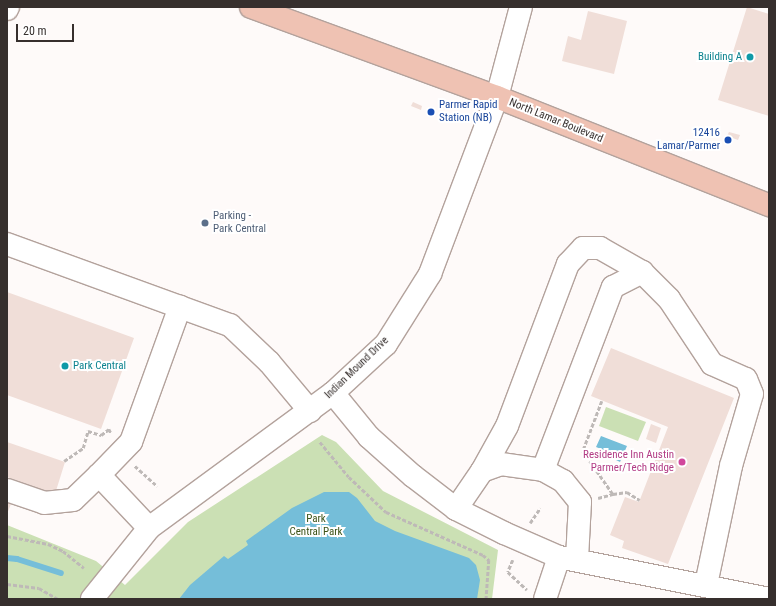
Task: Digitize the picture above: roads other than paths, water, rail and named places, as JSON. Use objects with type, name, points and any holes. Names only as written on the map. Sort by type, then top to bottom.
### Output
[{"type":"main road","name":"North Lamar Boulevard","points":[[251,7],[497,98],[769,205]]},
{"type":"street","name":"Indian Mound Drive","points":[[92,599],[149,528],[333,393],[386,344],[430,274],[497,98],[521,7]]},
{"type":"street","points":[[7,244],[230,325],[269,362],[310,410]]},
{"type":"street","points":[[456,508],[482,471],[507,426],[568,264],[583,248],[600,248],[642,272],[670,299],[712,364],[746,379],[752,394],[731,466],[706,585]]},
{"type":"street","points":[[542,470],[613,287],[642,272]]},
{"type":"street","points":[[7,490],[44,503],[73,500],[131,442],[180,307]]},
{"type":"street","points":[[333,393],[369,437],[413,476],[456,508],[568,558],[769,599]]},
{"type":"street","points":[[482,471],[500,464],[542,470],[563,481],[580,502],[568,558],[545,599]]},
{"type":"street","points":[[99,474],[149,528]]},
{"type":"water","points":[[601,436],[627,446],[620,462],[614,459],[616,455],[596,447]]},
{"type":"water","points":[[324,492],[349,492],[357,498],[375,521],[395,531],[469,558],[476,565],[480,580],[477,599],[179,599],[190,585],[224,556],[228,559],[248,545],[246,541],[292,508]]},
{"type":"waterway","points":[[7,558],[17,559],[61,573]]},
{"type":"place","name":"Building A","points":[[750,57]]},
{"type":"place","name":"Parmer Rapid Station (NB)","points":[[431,112]]},
{"type":"place","name":"12416 Lamar/Parmer","points":[[728,140]]},
{"type":"place","name":"Parking - Park Central","points":[[205,223]]},
{"type":"place","name":"Park Central","points":[[65,366]]},
{"type":"place","name":"Residence Inn Austin Parmer/Tech Ridge","points":[[682,462]]},
{"type":"park label","name":"Park Central Park","points":[[316,526]]}]
